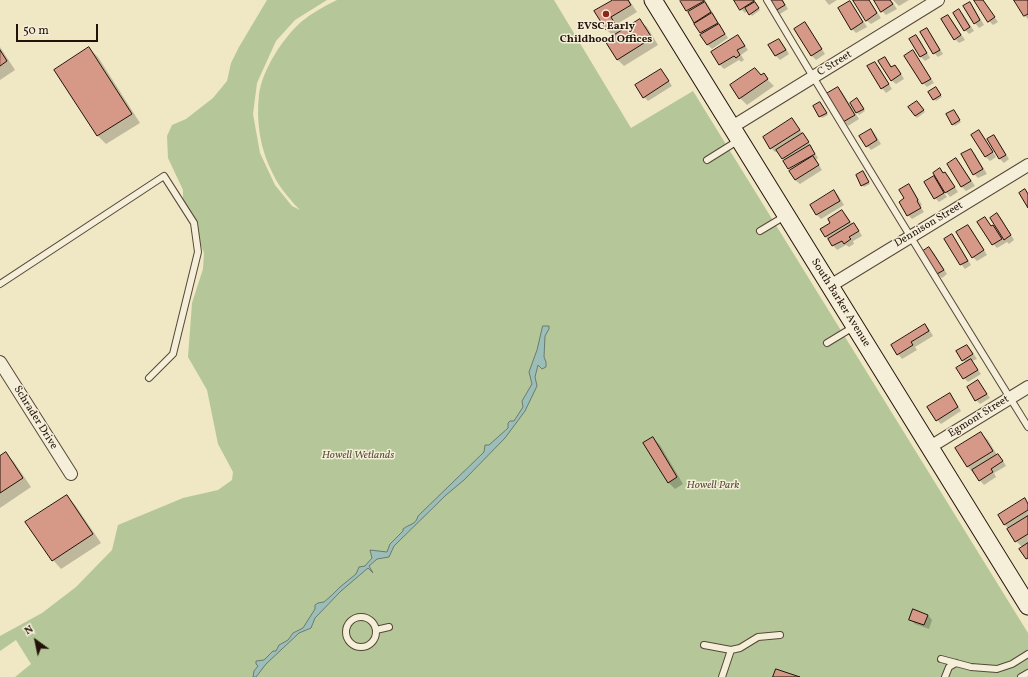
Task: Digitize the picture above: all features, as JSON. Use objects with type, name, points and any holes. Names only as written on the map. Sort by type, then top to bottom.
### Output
[{"type":"main road","name":"South Barker Avenue","points":[[653,0],[1028,606]]},
{"type":"street","name":"C Street","points":[[736,134],[813,77],[938,0]]},
{"type":"street","name":"Dennison Street","points":[[830,286],[1028,165]]},
{"type":"street","name":"Schrader Drive","points":[[0,362],[71,474]]},
{"type":"street","name":"Egmont Street","points":[[930,447],[1028,387]]},
{"type":"lane","points":[[767,0],[910,237],[1028,427]]},
{"type":"lane","points":[[707,160],[736,134]]},
{"type":"lane","points":[[0,284],[164,176],[194,223],[198,252],[173,354],[149,378]]},
{"type":"lane","points":[[760,231],[786,215]]},
{"type":"lane","points":[[827,343],[855,326]]},
{"type":"lane","points":[[362,617],[371,621],[376,630],[374,639],[367,646],[362,647],[357,647],[349,642],[346,632],[353,620],[362,617]]},
{"type":"lane","points":[[376,630],[389,627]]},
{"type":"lane","points":[[704,645],[731,650],[740,648],[758,637],[780,635]]},
{"type":"lane","points":[[722,677],[731,650]]},
{"type":"lane","points":[[941,659],[971,667],[997,670],[1012,664],[1028,654]]},
{"type":"lane","points":[[945,677],[949,667],[956,663]]},
{"type":"lane","points":[[1021,677],[1028,673]]},
{"type":"green space","points":[[267,0],[327,0],[295,20],[276,41],[257,83],[253,114],[260,153],[275,185],[292,206],[300,210],[279,184],[265,155],[260,135],[258,115],[259,95],[264,75],[274,55],[287,37],[305,19],[337,0],[554,0],[631,128],[693,91],[1028,633],[1028,677],[15,677],[31,664],[16,640],[0,651],[0,636],[42,613],[76,587],[112,550],[118,525],[183,498],[218,490],[232,480],[233,472],[218,444],[207,390],[188,357],[192,303],[203,269],[204,253],[183,203],[183,190],[168,158],[167,136],[172,125],[186,119],[213,98],[227,81],[231,63]]},
{"type":"water","points":[[543,326],[549,326],[545,336],[544,357],[546,367],[542,369],[538,365],[535,377],[537,386],[525,411],[505,438],[464,480],[446,495],[394,546],[389,557],[377,559],[369,566],[373,573],[368,568],[341,591],[315,618],[311,628],[299,633],[266,664],[256,677],[253,677],[254,671],[258,666],[256,661],[264,660],[273,651],[276,651],[279,645],[288,640],[293,633],[303,628],[315,609],[315,605],[324,602],[356,574],[359,567],[365,566],[372,558],[370,550],[387,552],[390,544],[403,531],[403,529],[416,521],[418,516],[484,452],[485,445],[489,445],[508,428],[508,423],[510,421],[514,421],[523,407],[522,401],[532,384],[529,372],[537,350]]},
{"type":"building","name":"EVSC Early Childhood Offices","points":[[613,0],[628,0],[631,5],[611,17],[615,24],[606,30],[594,11]]},
{"type":"building","points":[[734,0],[754,0],[754,1],[740,10]]},
{"type":"building","points":[[770,0],[782,0],[785,5],[775,11]]},
{"type":"building","points":[[853,0],[869,0],[877,13],[866,21]]},
{"type":"building","points":[[874,0],[890,0],[893,4],[881,12]]},
{"type":"building","points":[[974,0],[983,0],[995,17],[988,22]]},
{"type":"building","points":[[1014,0],[1028,0],[1028,14],[1024,16]]},
{"type":"building","points":[[680,1],[704,1],[686,11]]},
{"type":"building","points":[[850,1],[863,22],[851,30],[838,8]]},
{"type":"building","points":[[705,2],[711,12],[694,23],[688,12]]},
{"type":"building","points":[[755,2],[759,8],[749,15],[745,8]]},
{"type":"building","points":[[970,2],[980,20],[974,24],[963,6]]},
{"type":"building","points":[[959,9],[970,27],[964,31],[953,13]]},
{"type":"building","points":[[712,13],[718,23],[700,33],[694,24]]},
{"type":"building","points":[[948,15],[961,35],[954,40],[941,19]]},
{"type":"building","points":[[640,19],[652,38],[617,60],[605,41]]},
{"type":"building","points":[[805,22],[822,49],[811,56],[794,29]]},
{"type":"building","points":[[719,24],[725,34],[707,45],[700,35]]},
{"type":"building","points":[[927,28],[940,50],[933,54],[920,32]]},
{"type":"building","points":[[738,35],[745,46],[737,50],[740,55],[736,58],[734,56],[719,65],[711,52]]},
{"type":"building","points":[[916,35],[927,53],[920,57],[909,39]]},
{"type":"building","points":[[779,39],[786,50],[775,56],[768,45]]},
{"type":"building","points":[[89,47],[132,114],[97,136],[54,70]]},
{"type":"building","points":[[0,50],[7,61],[0,66]]},
{"type":"building","points":[[913,50],[931,79],[922,84],[904,56]]},
{"type":"building","points":[[885,57],[891,67],[895,65],[901,74],[891,81],[878,61]]},
{"type":"building","points":[[875,62],[889,84],[881,89],[867,66]]},
{"type":"building","points":[[755,68],[761,75],[764,73],[768,79],[739,99],[730,85]]},
{"type":"building","points":[[661,69],[669,81],[643,98],[635,85]]},
{"type":"building","points":[[838,87],[855,115],[843,122],[826,94]]},
{"type":"building","points":[[936,87],[941,95],[933,100],[928,92]]},
{"type":"building","points":[[857,98],[864,109],[856,113],[850,103]]},
{"type":"building","points":[[917,101],[924,110],[915,116],[908,107]]},
{"type":"building","points":[[820,102],[827,113],[819,117],[813,106]]},
{"type":"building","points":[[954,110],[960,120],[952,125],[946,114]]},
{"type":"building","points":[[792,118],[800,130],[770,149],[763,137]]},
{"type":"building","points":[[871,129],[877,140],[866,147],[859,136]]},
{"type":"building","points":[[979,130],[993,152],[985,157],[971,135]]},
{"type":"building","points":[[803,133],[809,142],[782,159],[776,150]]},
{"type":"building","points":[[994,135],[1006,155],[999,159],[987,139]]},
{"type":"building","points":[[810,145],[815,154],[788,169],[783,161]]},
{"type":"building","points":[[971,149],[983,169],[973,175],[961,154]]},
{"type":"building","points":[[813,156],[819,165],[795,180],[789,171]]},
{"type":"building","points":[[956,158],[971,181],[961,187],[947,164]]},
{"type":"building","points":[[940,168],[943,173],[945,172],[955,187],[945,193],[933,173]]},
{"type":"building","points":[[863,171],[869,182],[861,186],[856,175]]},
{"type":"building","points":[[934,176],[944,193],[934,199],[924,182]]},
{"type":"building","points":[[909,184],[921,208],[907,216],[899,202],[904,198],[899,190]]},
{"type":"building","points":[[1025,189],[1028,194],[1028,208],[1019,193]]},
{"type":"building","points":[[834,190],[840,201],[816,215],[810,205]]},
{"type":"building","points":[[842,210],[850,222],[825,237],[820,229],[830,223],[828,219]]},
{"type":"building","points":[[997,213],[1011,235],[1004,240],[990,218]]},
{"type":"building","points":[[985,217],[991,226],[993,225],[1002,239],[992,245],[977,222]]},
{"type":"building","points":[[854,223],[859,231],[849,237],[851,239],[844,244],[842,241],[832,246],[828,239]]},
{"type":"building","points":[[968,225],[984,250],[972,258],[956,232]]},
{"type":"building","points":[[952,234],[968,261],[960,265],[944,239]]},
{"type":"building","points":[[929,247],[944,270],[937,274],[923,251]]},
{"type":"building","points":[[925,324],[929,331],[911,342],[913,345],[897,355],[891,345]]},
{"type":"building","points":[[967,345],[973,354],[962,361],[956,351]]},
{"type":"building","points":[[971,359],[978,370],[963,379],[956,368]]},
{"type":"building","points":[[978,380],[987,394],[975,401],[967,387]]},
{"type":"building","points":[[950,393],[958,407],[936,421],[927,407]]},
{"type":"building","points":[[981,432],[993,451],[967,467],[955,448]]},
{"type":"building","points":[[653,437],[677,477],[668,483],[643,443]]},
{"type":"building","points":[[6,452],[23,478],[0,493],[0,456]]},
{"type":"building","points":[[998,454],[1003,461],[991,469],[993,472],[979,481],[972,470]]},
{"type":"building","points":[[67,495],[93,534],[52,561],[25,522]]},
{"type":"building","points":[[1025,498],[1028,504],[1028,510],[1004,525],[998,515]]},
{"type":"building","points":[[1028,516],[1028,534],[1015,542],[1007,529]]},
{"type":"building","points":[[1028,543],[1028,558],[1026,559],[1019,549]]},
{"type":"building","points":[[913,609],[928,615],[924,625],[909,620]]},
{"type":"building","points":[[776,669],[800,677],[773,677]]},
{"type":"place","name":"EVSC Early Childhood Offices","points":[[606,14]]},
{"type":"park label","name":"Howell Wetlands","points":[[358,456]]},
{"type":"park label","name":"Howell Park","points":[[713,486]]}]
